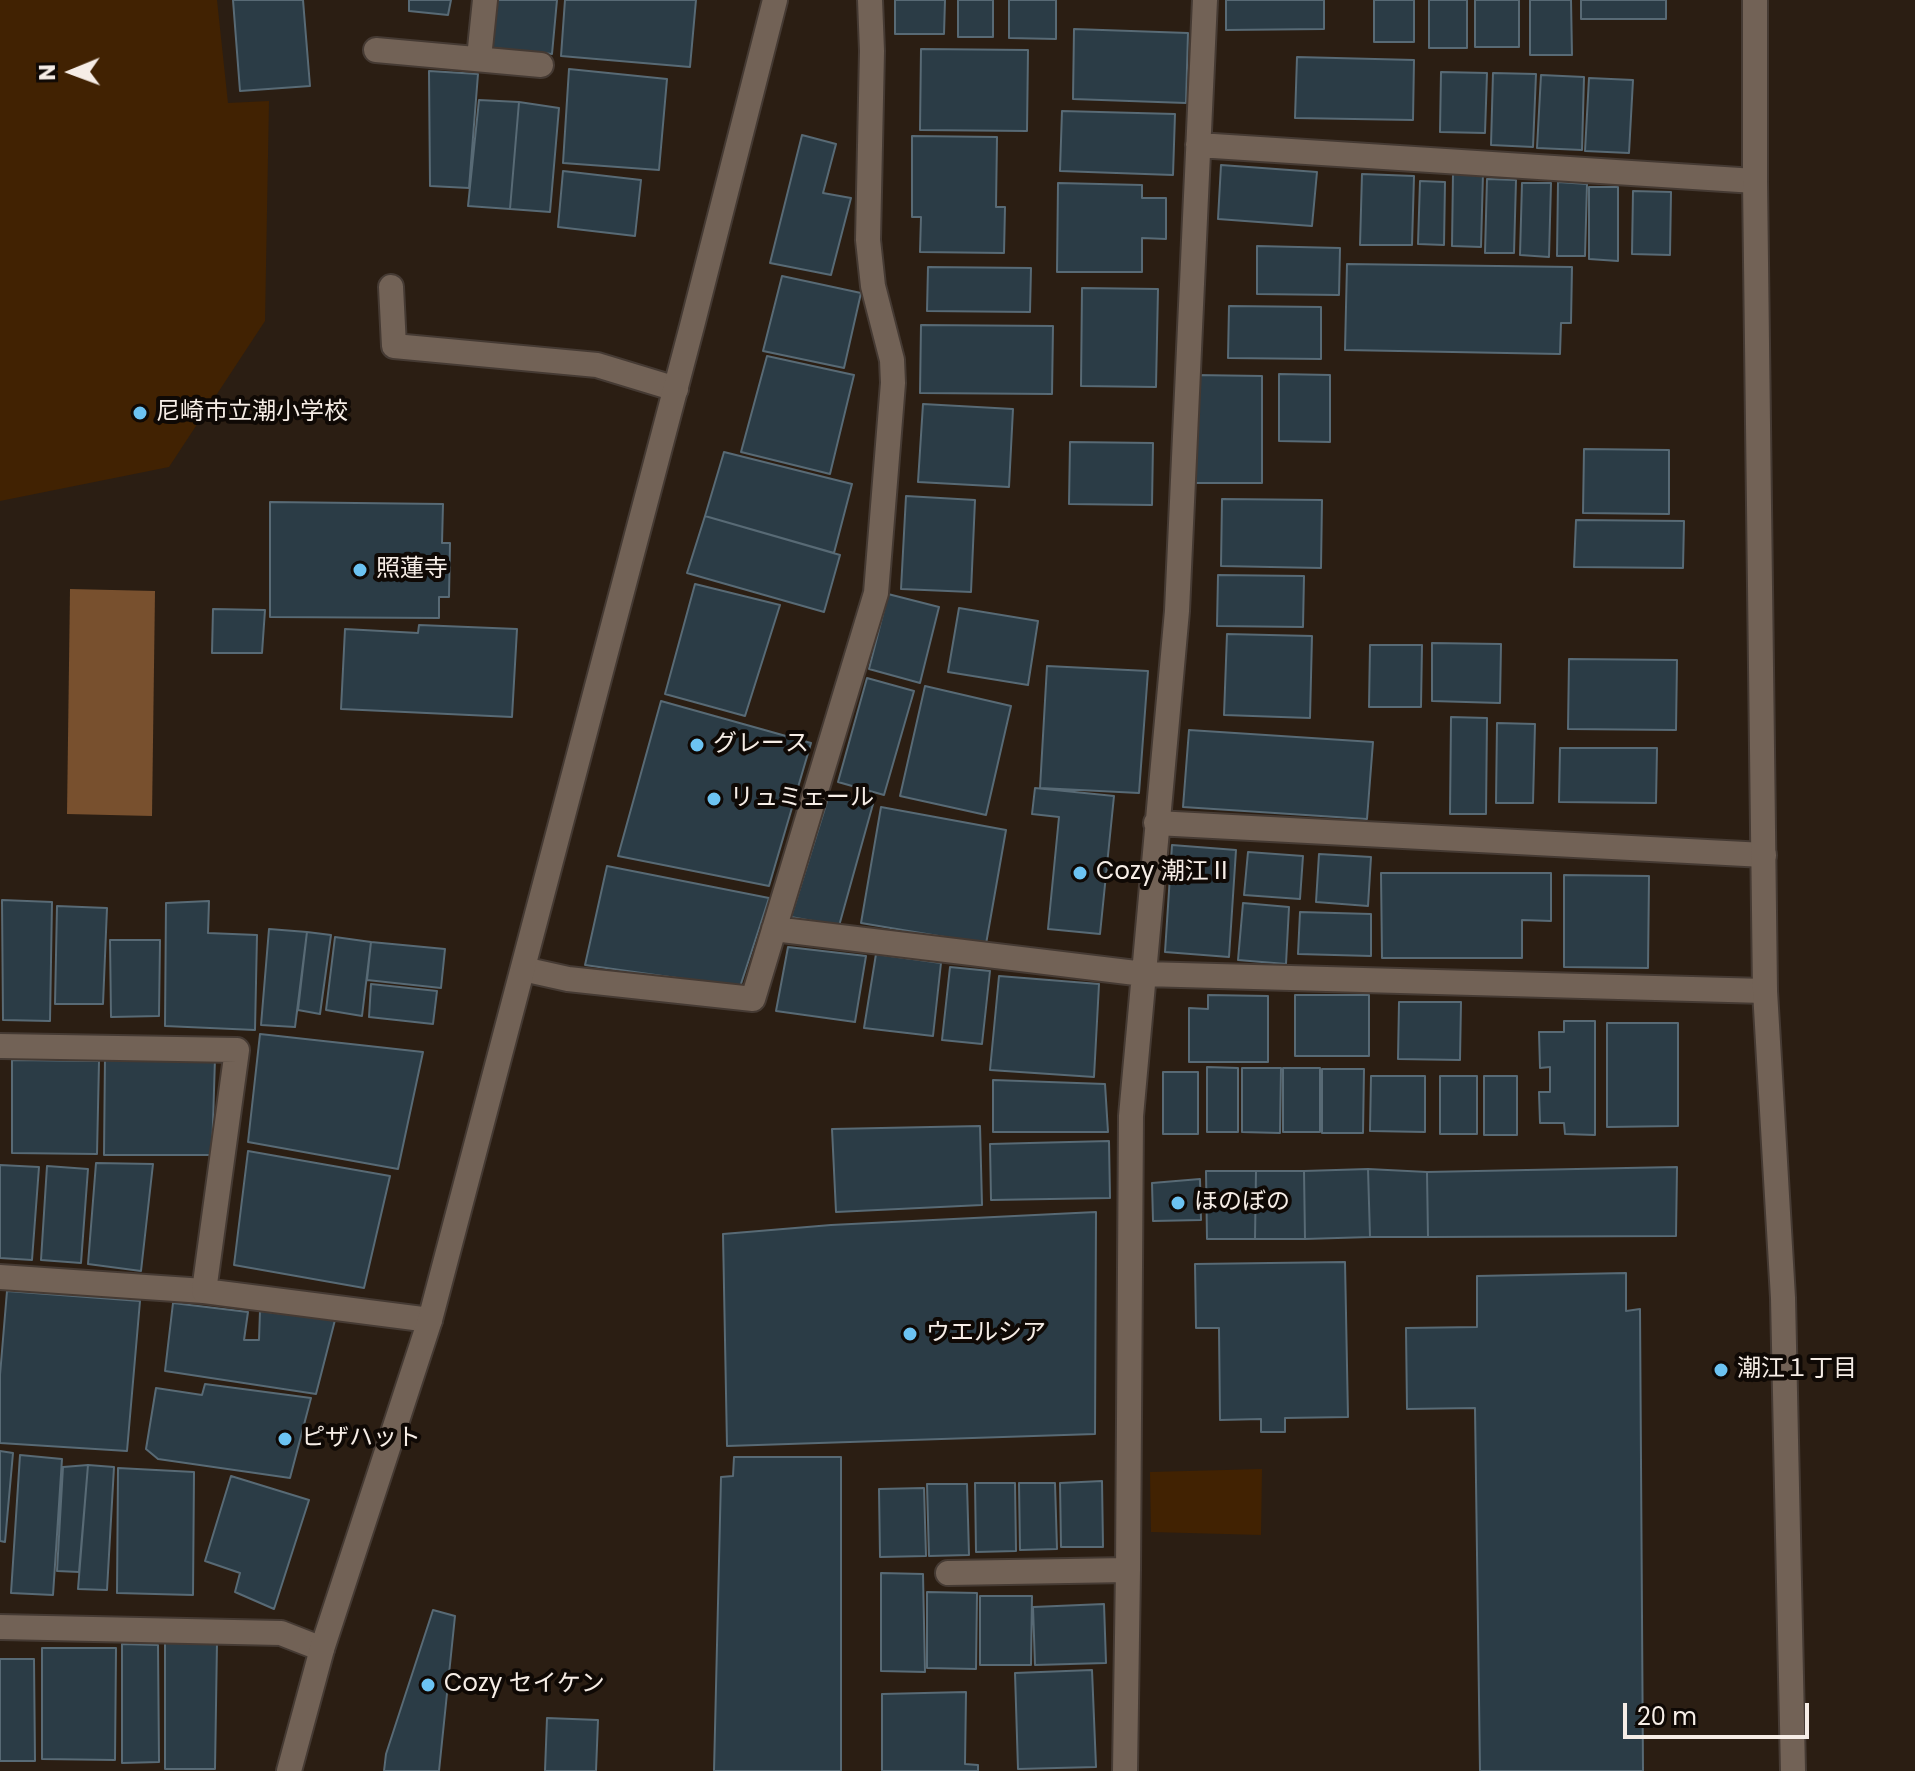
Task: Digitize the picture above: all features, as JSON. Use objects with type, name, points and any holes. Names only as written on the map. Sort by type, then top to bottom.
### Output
[{"type":"street","points":[[479,58],[485,0]]},
{"type":"street","points":[[289,1771],[322,1649],[430,1320],[676,389],[775,0]]},
{"type":"street","points":[[523,969],[568,979],[753,999],[876,593],[893,383],[892,360],[873,286],[868,240],[872,51],[870,0]]},
{"type":"street","points":[[1125,1771],[1131,1116],[1177,611],[1205,0]]},
{"type":"street","points":[[1755,0],[1765,991],[1783,1298],[1793,1771]]},
{"type":"street","points":[[376,50],[541,65]]},
{"type":"street","points":[[1198,145],[1755,181]]},
{"type":"street","points":[[391,287],[394,346],[597,365],[676,389]]},
{"type":"street","points":[[1156,823],[1764,855]]},
{"type":"street","points":[[774,929],[1144,974],[1765,991]]},
{"type":"street","points":[[0,1046],[237,1050],[204,1291]]},
{"type":"street","points":[[0,1277],[204,1291],[430,1320]]},
{"type":"street","points":[[948,1573],[1128,1570]]},
{"type":"street","points":[[0,1627],[281,1633],[322,1649]]},
{"type":"shaded area","points":[[0,0],[217,0],[228,103],[269,101],[265,321],[169,467],[0,501]]},
{"type":"shaded area","points":[[70,589],[155,591],[152,816],[67,814]]},
{"type":"shaded area","points":[[1262,1469],[1261,1535],[1151,1532],[1150,1472]]},
{"type":"building","points":[[233,0],[303,0],[310,86],[240,91]]},
{"type":"building","points":[[409,0],[451,0],[448,15],[409,11]]},
{"type":"building","points":[[497,0],[557,0],[552,54],[492,48]]},
{"type":"building","points":[[565,0],[696,0],[690,67],[561,56]]},
{"type":"building","points":[[895,0],[945,0],[944,34],[895,34]]},
{"type":"building","points":[[958,0],[993,0],[993,37],[958,37]]},
{"type":"building","points":[[1009,0],[1056,0],[1056,39],[1009,38]]},
{"type":"building","points":[[1226,0],[1324,0],[1324,29],[1226,30]]},
{"type":"building","points":[[1374,0],[1414,0],[1414,42],[1374,42]]},
{"type":"building","points":[[1429,0],[1467,0],[1467,48],[1429,48]]},
{"type":"building","points":[[1475,0],[1519,0],[1519,47],[1475,47]]},
{"type":"building","points":[[1530,0],[1571,0],[1572,55],[1530,55]]},
{"type":"building","points":[[1581,0],[1666,0],[1666,19],[1581,19]]},
{"type":"building","points":[[1074,29],[1188,33],[1186,103],[1073,99]]},
{"type":"building","points":[[921,49],[1028,50],[1027,131],[920,130]]},
{"type":"building","points":[[1297,57],[1414,60],[1413,120],[1295,118]]},
{"type":"building","points":[[569,69],[667,79],[659,170],[563,163]]},
{"type":"building","points":[[429,71],[478,74],[469,188],[430,186]]},
{"type":"building","points":[[1441,72],[1487,73],[1485,133],[1440,132]]},
{"type":"building","points":[[1493,73],[1536,74],[1533,147],[1491,145]]},
{"type":"building","points":[[1541,75],[1584,77],[1582,150],[1537,148]]},
{"type":"building","points":[[1589,78],[1633,80],[1629,153],[1585,151]]},
{"type":"building","points":[[479,100],[519,102],[510,209],[468,206]]},
{"type":"building","points":[[519,102],[559,108],[550,212],[510,209]]},
{"type":"building","points":[[1062,111],[1175,114],[1173,175],[1060,171]]},
{"type":"building","points":[[802,135],[836,144],[823,193],[851,198],[831,275],[770,263]]},
{"type":"building","points":[[912,136],[997,137],[996,207],[1005,207],[1004,253],[920,252],[921,217],[912,217]]},
{"type":"building","points":[[1221,165],[1317,172],[1312,226],[1218,219]]},
{"type":"building","points":[[563,171],[641,180],[635,236],[558,227]]},
{"type":"building","points":[[1453,173],[1483,173],[1481,247],[1452,246]]},
{"type":"building","points":[[1362,174],[1414,176],[1412,245],[1360,245]]},
{"type":"building","points":[[1487,179],[1516,180],[1514,253],[1485,253]]},
{"type":"building","points":[[1420,181],[1445,182],[1444,245],[1418,244]]},
{"type":"building","points":[[1558,182],[1587,184],[1585,256],[1557,256]]},
{"type":"building","points":[[1058,183],[1142,185],[1142,198],[1166,198],[1166,239],[1142,238],[1142,272],[1057,272]]},
{"type":"building","points":[[1522,183],[1551,183],[1549,257],[1520,255]]},
{"type":"building","points":[[1589,187],[1618,187],[1618,261],[1589,259]]},
{"type":"building","points":[[1633,191],[1671,192],[1670,255],[1632,254]]},
{"type":"building","points":[[1257,246],[1340,248],[1339,295],[1257,294]]},
{"type":"building","points":[[1347,264],[1572,267],[1571,323],[1561,323],[1560,354],[1345,350]]},
{"type":"building","points":[[928,267],[1031,268],[1030,312],[927,311]]},
{"type":"building","points":[[782,276],[861,293],[844,368],[763,351]]},
{"type":"building","points":[[1082,288],[1158,289],[1156,387],[1081,386]]},
{"type":"building","points":[[1229,306],[1321,307],[1321,359],[1228,358]]},
{"type":"building","points":[[921,325],[1053,326],[1052,394],[920,393]]},
{"type":"building","points":[[767,356],[854,375],[830,474],[741,452]]},
{"type":"building","points":[[1279,374],[1330,375],[1330,442],[1279,441]]},
{"type":"building","points":[[1195,375],[1262,376],[1262,483],[1194,483]]},
{"type":"building","points":[[923,404],[1013,409],[1009,487],[918,482]]},
{"type":"building","points":[[1070,442],[1153,443],[1152,505],[1069,504]]},
{"type":"building","points":[[1584,449],[1669,450],[1669,514],[1583,513]]},
{"type":"building","points":[[724,452],[852,484],[834,553],[705,516]]},
{"type":"building","points":[[906,496],[975,500],[971,592],[901,589]]},
{"type":"building","points":[[1222,499],[1322,500],[1321,568],[1221,566]]},
{"type":"building","name":"照蓮寺","points":[[270,502],[443,504],[442,543],[450,543],[449,597],[439,597],[439,618],[270,617]]},
{"type":"building","points":[[705,516],[840,555],[824,612],[687,573]]},
{"type":"building","points":[[1576,520],[1684,521],[1683,568],[1574,567]]},
{"type":"building","points":[[1218,575],[1304,576],[1303,627],[1217,626]]},
{"type":"building","points":[[695,584],[780,605],[745,716],[665,694]]},
{"type":"building","points":[[888,594],[939,607],[920,683],[869,669]]},
{"type":"building","points":[[959,608],[1038,621],[1028,685],[948,672]]},
{"type":"building","points":[[213,609],[265,610],[262,653],[212,653]]},
{"type":"building","points":[[419,625],[517,629],[512,717],[341,709],[345,629],[418,633]]},
{"type":"building","points":[[1227,634],[1312,636],[1310,718],[1224,715]]},
{"type":"building","points":[[1432,643],[1501,644],[1500,703],[1432,701]]},
{"type":"building","points":[[1370,645],[1422,645],[1421,707],[1369,707]]},
{"type":"building","points":[[1569,659],[1677,660],[1676,730],[1568,729]]},
{"type":"building","points":[[1047,666],[1148,671],[1139,793],[1040,788]]},
{"type":"building","points":[[867,678],[914,691],[884,795],[838,782]]},
{"type":"building","points":[[925,686],[1011,706],[986,815],[900,796]]},
{"type":"building","name":"リュミェール","points":[[661,701],[811,743],[769,886],[618,856]]},
{"type":"building","points":[[1451,717],[1487,718],[1486,814],[1450,814]]},
{"type":"building","points":[[1497,723],[1535,724],[1533,803],[1496,803]]},
{"type":"building","points":[[1189,730],[1373,742],[1367,819],[1183,807]]},
{"type":"building","points":[[1560,748],[1657,748],[1656,803],[1559,802]]},
{"type":"building","name":"Cozy 潮江Ⅱ","points":[[1035,788],[1114,796],[1100,934],[1048,929],[1059,817],[1032,814]]},
{"type":"building","points":[[829,795],[873,804],[839,926],[791,917]]},
{"type":"building","points":[[881,807],[1006,830],[986,944],[861,923]]},
{"type":"building","points":[[1172,845],[1236,850],[1229,957],[1165,952]]},
{"type":"building","points":[[1248,852],[1303,856],[1300,899],[1244,895]]},
{"type":"building","points":[[1319,854],[1371,857],[1368,906],[1316,902]]},
{"type":"building","points":[[607,866],[769,898],[740,987],[585,965]]},
{"type":"building","points":[[1381,873],[1551,873],[1551,921],[1522,920],[1522,958],[1382,958]]},
{"type":"building","points":[[1564,875],[1649,876],[1648,968],[1564,967]]},
{"type":"building","points":[[2,900],[52,902],[50,1021],[3,1020]]},
{"type":"building","points":[[209,901],[208,933],[257,935],[255,1030],[165,1026],[166,903]]},
{"type":"building","points":[[1243,903],[1289,907],[1286,964],[1238,960]]},
{"type":"building","points":[[57,906],[107,908],[103,1004],[55,1004]]},
{"type":"building","points":[[1300,912],[1371,914],[1371,956],[1298,954]]},
{"type":"building","points":[[269,929],[307,932],[295,1027],[261,1025]]},
{"type":"building","points":[[307,932],[331,935],[320,1014],[298,1010]]},
{"type":"building","points":[[335,937],[371,942],[362,1016],[326,1010]]},
{"type":"building","points":[[110,940],[160,940],[159,1016],[111,1017]]},
{"type":"building","points":[[371,942],[445,949],[441,988],[367,980]]},
{"type":"building","points":[[788,947],[866,956],[855,1022],[776,1011]]},
{"type":"building","points":[[876,954],[941,963],[933,1036],[864,1028]]},
{"type":"building","points":[[950,967],[990,971],[982,1044],[942,1040]]},
{"type":"building","points":[[999,976],[1099,984],[1094,1077],[990,1070]]},
{"type":"building","points":[[371,984],[437,991],[433,1024],[369,1017]]},
{"type":"building","points":[[1208,995],[1268,996],[1268,1062],[1189,1062],[1189,1008],[1208,1009]]},
{"type":"building","points":[[1295,995],[1369,995],[1369,1056],[1295,1056]]},
{"type":"building","points":[[1399,1002],[1461,1002],[1460,1060],[1398,1059]]},
{"type":"building","points":[[1564,1021],[1595,1021],[1595,1135],[1565,1134],[1564,1123],[1540,1123],[1539,1092],[1550,1092],[1550,1067],[1540,1068],[1539,1032],[1564,1032]]},
{"type":"building","points":[[1607,1023],[1678,1023],[1678,1126],[1607,1127]]},
{"type":"building","points":[[260,1034],[423,1052],[398,1169],[248,1142]]},
{"type":"building","points":[[105,1056],[215,1058],[212,1155],[104,1155]]},
{"type":"building","points":[[12,1060],[99,1061],[97,1154],[12,1153]]},
{"type":"building","points":[[1207,1067],[1238,1068],[1238,1132],[1207,1132]]},
{"type":"building","points":[[1242,1068],[1281,1068],[1280,1133],[1242,1132]]},
{"type":"building","points":[[1283,1068],[1320,1068],[1320,1132],[1283,1132]]},
{"type":"building","points":[[1322,1069],[1364,1069],[1363,1133],[1322,1133]]},
{"type":"building","points":[[1163,1072],[1198,1072],[1198,1134],[1163,1134]]},
{"type":"building","points":[[1371,1076],[1425,1076],[1425,1132],[1370,1131]]},
{"type":"building","points":[[1440,1076],[1477,1076],[1477,1134],[1440,1134]]},
{"type":"building","points":[[1484,1076],[1517,1076],[1517,1135],[1484,1135]]},
{"type":"building","points":[[993,1080],[1105,1084],[1108,1132],[993,1132]]},
{"type":"building","points":[[980,1126],[982,1205],[836,1212],[832,1129]]},
{"type":"building","points":[[1109,1141],[1110,1198],[991,1200],[990,1144]]},
{"type":"building","points":[[248,1151],[390,1176],[364,1288],[234,1265]]},
{"type":"building","points":[[96,1163],[153,1164],[141,1271],[88,1264]]},
{"type":"building","points":[[0,1165],[39,1167],[32,1260],[0,1258]]},
{"type":"building","points":[[47,1166],[88,1169],[81,1263],[41,1260]]},
{"type":"building","points":[[1677,1167],[1676,1236],[1428,1237],[1427,1172]]},
{"type":"building","points":[[1368,1169],[1370,1237],[1305,1239],[1304,1171]]},
{"type":"building","points":[[1368,1169],[1427,1172],[1428,1237],[1370,1237]]},
{"type":"building","points":[[1206,1171],[1256,1171],[1255,1239],[1207,1239]]},
{"type":"building","points":[[1256,1171],[1304,1171],[1305,1239],[1255,1239]]},
{"type":"building","points":[[1200,1179],[1201,1220],[1153,1221],[1152,1183]]},
{"type":"building","name":"ウエルシア","points":[[1096,1212],[1095,1434],[727,1446],[723,1234],[831,1225]]},
{"type":"building","points":[[1345,1262],[1348,1417],[1285,1418],[1285,1432],[1261,1432],[1261,1419],[1220,1420],[1219,1328],[1196,1328],[1195,1264]]},
{"type":"building","points":[[1626,1273],[1626,1311],[1640,1309],[1643,1771],[1480,1771],[1475,1408],[1407,1409],[1406,1328],[1477,1327],[1477,1276]]},
{"type":"building","points":[[7,1291],[140,1301],[127,1451],[0,1443],[0,1375]]},
{"type":"building","points":[[173,1303],[248,1312],[244,1340],[259,1340],[260,1311],[335,1320],[316,1394],[165,1371]]},
{"type":"building","points":[[205,1384],[311,1398],[290,1478],[158,1459],[146,1449],[156,1388],[202,1395]]},
{"type":"building","points":[[0,1451],[13,1453],[5,1542],[0,1541]]},
{"type":"building","points":[[20,1455],[62,1459],[53,1595],[11,1593]]},
{"type":"building","points":[[734,1457],[841,1457],[841,1771],[714,1771],[721,1477],[733,1476]]},
{"type":"building","points":[[88,1465],[114,1467],[107,1590],[78,1589]]},
{"type":"building","points":[[88,1465],[79,1572],[57,1571],[63,1467]]},
{"type":"building","points":[[118,1468],[194,1472],[193,1595],[117,1593]]},
{"type":"building","points":[[231,1476],[309,1500],[274,1609],[235,1592],[240,1573],[205,1561]]},
{"type":"building","points":[[1102,1481],[1103,1547],[1061,1547],[1060,1483]]},
{"type":"building","points":[[975,1483],[1015,1483],[1016,1551],[976,1552]]},
{"type":"building","points":[[1019,1483],[1055,1483],[1057,1549],[1020,1550]]},
{"type":"building","points":[[927,1484],[967,1484],[969,1555],[929,1556]]},
{"type":"building","points":[[924,1488],[926,1556],[880,1557],[879,1489]]},
{"type":"building","points":[[881,1573],[923,1574],[925,1672],[881,1671]]},
{"type":"building","points":[[927,1592],[977,1593],[976,1669],[927,1668]]},
{"type":"building","points":[[980,1596],[1032,1596],[1031,1665],[980,1665]]},
{"type":"building","points":[[1104,1604],[1106,1663],[1035,1665],[1033,1607]]},
{"type":"building","name":"Cozy セイケン","points":[[433,1610],[455,1616],[439,1771],[384,1771],[386,1754]]},
{"type":"building","points":[[165,1641],[217,1642],[215,1769],[165,1769]]},
{"type":"building","points":[[122,1644],[158,1645],[159,1762],[122,1763]]},
{"type":"building","points":[[42,1648],[116,1648],[115,1760],[42,1759]]},
{"type":"building","points":[[0,1659],[34,1659],[35,1761],[0,1761]]},
{"type":"building","points":[[1092,1670],[1096,1767],[1018,1769],[1015,1673]]},
{"type":"building","points":[[966,1692],[965,1764],[978,1765],[978,1771],[882,1771],[882,1694]]},
{"type":"building","points":[[547,1718],[598,1720],[596,1771],[545,1771]]},
{"type":"place","name":"尼崎市立潮小学校","points":[[140,413]]},
{"type":"place","name":"照蓮寺","points":[[360,570]]},
{"type":"place","name":"グレース","points":[[697,745]]},
{"type":"place","name":"リュミェール","points":[[714,799]]},
{"type":"place","name":"Cozy 潮江Ⅱ","points":[[1080,873]]},
{"type":"place","name":"ほのぼの","points":[[1178,1203]]},
{"type":"place","name":"ウエルシア","points":[[910,1334]]},
{"type":"place","name":"潮江１丁目","points":[[1721,1370]]},
{"type":"place","name":"ピザハット","points":[[285,1439]]},
{"type":"place","name":"Cozy セイケン","points":[[428,1685]]}]
